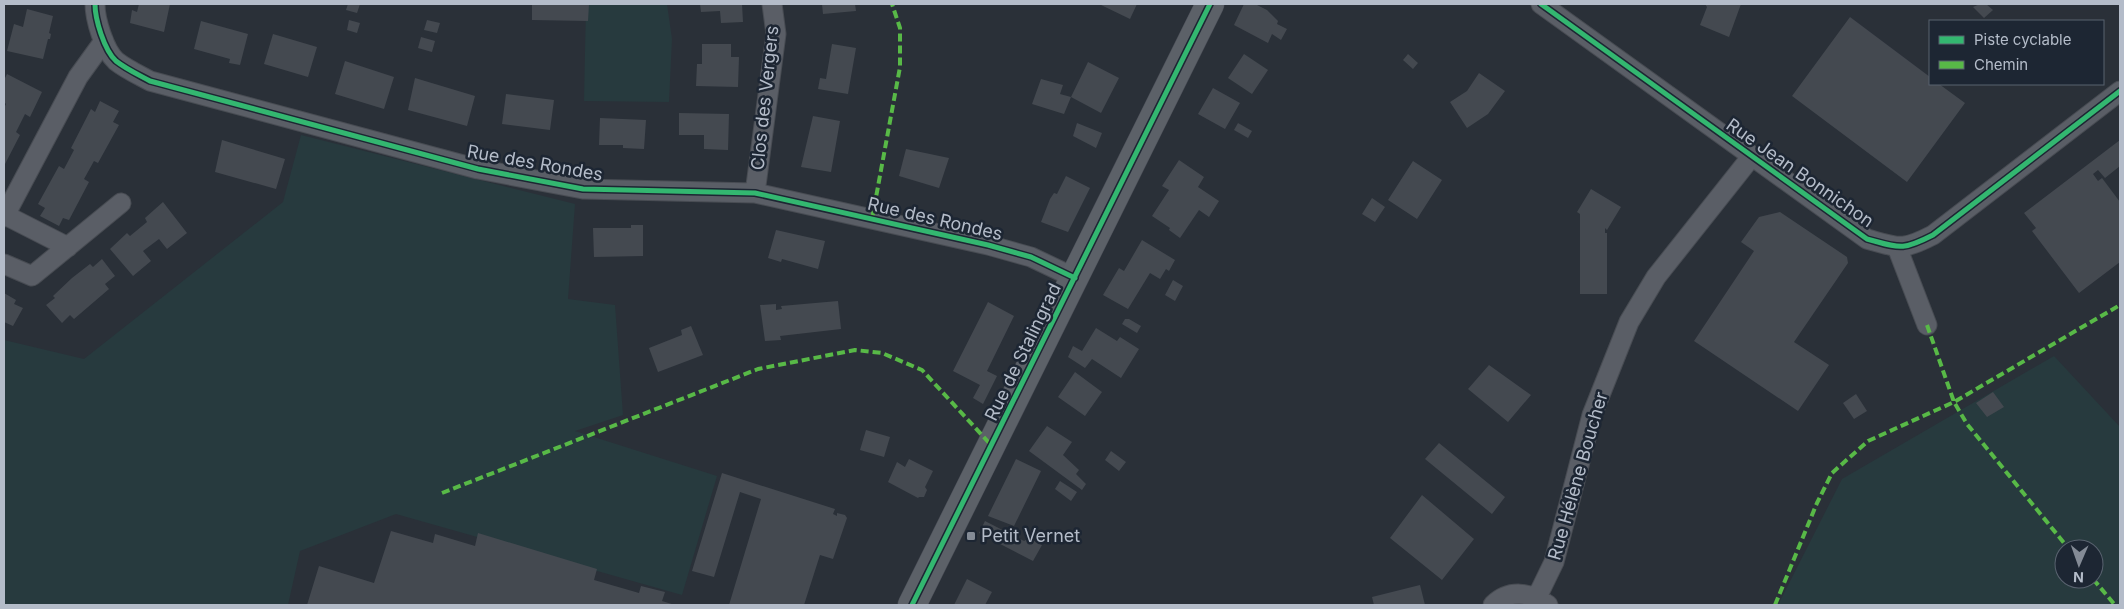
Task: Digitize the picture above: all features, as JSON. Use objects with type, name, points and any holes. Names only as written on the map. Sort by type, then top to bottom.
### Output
[{"type":"main road","name":"Rue de Stalingrad","points":[[912,605],[1210,4]]},
{"type":"street","name":"Rue des Rondes","points":[[95,4],[95,13],[104,41],[116,60],[150,81],[478,169],[583,189],[755,193],[988,245],[1031,257],[1075,278]]},
{"type":"street","name":"Clos des Vergers","points":[[755,193],[776,34],[772,4]]},
{"type":"street","name":"Rue Jean Bonnichon","points":[[1541,4],[1867,239],[1897,247],[1912,246],[1933,236],[2120,91]]},
{"type":"street","points":[[68,247],[4,216],[78,77],[104,41]]},
{"type":"street","name":"Rue Hélène Boucher","points":[[1542,601],[1592,415],[1629,322],[1656,277],[1752,156]]},
{"type":"street","points":[[4,264],[32,276],[121,203]]},
{"type":"street","points":[[1897,247],[1928,325]]},
{"type":"street","points":[[1493,605],[1498,600],[1511,595],[1524,594],[1542,601]]},
{"type":"green space","points":[[586,4],[667,4],[672,39],[669,102],[584,101]]},
{"type":"green space","points":[[301,135],[575,204],[568,299],[615,305],[623,415],[575,431],[717,476],[682,595],[396,514],[300,551],[288,605],[4,605],[4,340],[84,359],[283,202]]},
{"type":"green space","points":[[2054,356],[2120,427],[2120,605],[1778,605],[1842,479]]},
{"type":"building","points":[[139,4],[170,4],[164,32],[130,23],[132,10],[137,12]]},
{"type":"building","points":[[348,4],[360,4],[357,13],[346,10]]},
{"type":"building","points":[[532,4],[589,4],[588,21],[532,20]]},
{"type":"building","points":[[700,4],[742,4],[743,22],[721,23],[720,11],[701,12]]},
{"type":"building","points":[[822,4],[855,4],[856,11],[823,14]]},
{"type":"building","points":[[1099,4],[1137,4],[1130,19]]},
{"type":"building","points":[[1244,4],[1255,4],[1267,10],[1278,21],[1277,24],[1287,29],[1281,40],[1272,34],[1268,43],[1234,25]]},
{"type":"building","points":[[1705,4],[1741,4],[1729,37],[1700,25],[1707,7]]},
{"type":"building","points":[[1986,4],[1993,10],[1984,18],[1973,7]]},
{"type":"building","points":[[27,9],[53,16],[49,33],[51,34],[50,39],[48,39],[43,59],[7,51],[14,24],[23,27]]},
{"type":"building","points":[[1850,17],[1929,76],[1929,85],[1940,85],[1965,103],[1907,182],[1792,96]]},
{"type":"building","points":[[349,20],[360,23],[357,33],[347,30]]},
{"type":"building","points":[[427,20],[440,23],[437,33],[424,30]]},
{"type":"building","points":[[201,21],[248,34],[240,65],[229,63],[230,59],[194,49]]},
{"type":"building","points":[[273,34],[317,47],[308,77],[264,64]]},
{"type":"building","points":[[421,37],[435,41],[432,52],[418,48]]},
{"type":"building","points":[[702,44],[731,44],[731,57],[739,57],[738,87],[696,86],[697,64],[702,64]]},
{"type":"building","points":[[832,44],[856,48],[848,94],[818,89],[820,78],[826,79]]},
{"type":"building","points":[[1244,54],[1268,70],[1252,94],[1228,78]]},
{"type":"building","points":[[1408,54],[1418,63],[1413,69],[1403,60]]},
{"type":"building","points":[[345,61],[394,77],[384,109],[335,94]]},
{"type":"building","points":[[1088,62],[1119,78],[1101,113],[1071,97]]},
{"type":"building","points":[[1479,73],[1505,91],[1488,114],[1467,128],[1450,102],[1467,91]]},
{"type":"building","points":[[7,74],[42,92],[30,117],[25,114],[16,132],[20,135],[4,166],[4,108],[6,104],[4,102],[4,80]]},
{"type":"building","points":[[415,78],[475,96],[467,126],[408,110]]},
{"type":"building","points":[[1041,79],[1063,85],[1060,94],[1071,97],[1064,114],[1032,104]]},
{"type":"building","points":[[1213,88],[1240,103],[1225,129],[1198,114]]},
{"type":"building","points":[[506,94],[554,100],[550,130],[502,124]]},
{"type":"building","points":[[100,101],[119,111],[113,122],[119,125],[98,163],[94,161],[84,179],[89,182],[69,220],[63,218],[59,226],[40,216],[45,208],[38,204],[59,166],[64,169],[74,150],[71,148],[91,109],[95,112]]},
{"type":"building","points":[[679,113],[729,114],[728,150],[704,149],[704,135],[679,135]]},
{"type":"building","points":[[813,116],[840,121],[831,172],[801,167]]},
{"type":"building","points":[[600,118],[646,120],[644,149],[623,148],[623,145],[599,145]]},
{"type":"building","points":[[1077,123],[1102,133],[1096,148],[1073,136]]},
{"type":"building","points":[[1238,123],[1252,131],[1248,138],[1234,130]]},
{"type":"building","points":[[222,140],[285,159],[276,189],[215,172]]},
{"type":"building","points":[[2120,140],[2120,166],[2105,178],[2098,170],[2093,174],[2098,181],[2102,178],[2120,202],[2120,262],[2079,293],[2032,231],[2036,228],[2024,213]]},
{"type":"building","points":[[906,149],[949,158],[939,188],[899,176]]},
{"type":"building","points":[[1179,160],[1204,177],[1198,187],[1219,201],[1209,217],[1199,210],[1180,238],[1169,230],[1170,228],[1152,216],[1169,190],[1162,186]]},
{"type":"building","points":[[1413,161],[1442,180],[1417,219],[1388,200]]},
{"type":"building","points":[[1066,176],[1090,188],[1068,232],[1041,222],[1050,199],[1054,193],[1057,194]]},
{"type":"building","points":[[1591,189],[1621,207],[1607,230],[1605,228],[1605,233],[1607,233],[1607,294],[1580,294],[1580,214],[1577,212]]},
{"type":"building","points":[[1372,198],[1385,207],[1375,222],[1362,214]]},
{"type":"building","points":[[163,202],[187,233],[167,249],[159,239],[143,251],[151,261],[133,276],[110,249],[127,233],[130,236],[147,222],[145,218]]},
{"type":"building","points":[[1780,212],[1847,257],[1848,263],[1794,342],[1829,365],[1798,411],[1694,341],[1754,251],[1741,242],[1759,217]]},
{"type":"building","points":[[631,225],[643,225],[643,256],[594,257],[593,228],[631,228]]},
{"type":"building","points":[[776,230],[825,241],[818,269],[782,259],[781,262],[768,258]]},
{"type":"building","points":[[1142,240],[1175,260],[1169,271],[1166,269],[1160,279],[1150,273],[1128,309],[1103,295],[1119,268],[1124,271]]},
{"type":"building","points":[[102,259],[115,276],[105,284],[109,289],[74,319],[70,315],[62,323],[46,305],[55,298],[53,296],[72,278],[90,264],[93,267]]},
{"type":"building","points":[[1173,280],[1183,286],[1175,301],[1165,295]]},
{"type":"building","points":[[4,293],[16,300],[14,304],[23,308],[13,326],[4,322]]},
{"type":"building","points":[[838,301],[841,329],[780,336],[781,340],[765,341],[760,305],[776,304],[776,310],[782,309],[781,306]]},
{"type":"building","points":[[988,302],[1014,316],[987,371],[997,376],[983,404],[973,398],[980,385],[953,371]]},
{"type":"building","points":[[1125,319],[1129,319],[1141,326],[1137,333],[1122,324]]},
{"type":"building","points":[[691,326],[703,355],[658,372],[649,348],[682,335],[681,330]]},
{"type":"building","points":[[1096,328],[1117,341],[1120,337],[1139,349],[1121,378],[1092,359],[1085,368],[1068,357],[1073,346],[1082,351]]},
{"type":"building","points":[[1489,365],[1531,395],[1508,422],[1468,389]]},
{"type":"building","points":[[1075,372],[1102,392],[1085,416],[1058,397]]},
{"type":"building","points":[[1993,392],[2004,407],[1987,417],[1976,403]]},
{"type":"building","points":[[1856,394],[1867,411],[1854,419],[1843,403]]},
{"type":"building","points":[[1047,426],[1072,442],[1063,455],[1079,470],[1076,474],[1086,484],[1082,490],[1029,451]]},
{"type":"building","points":[[866,430],[890,437],[884,457],[860,450]]},
{"type":"building","points":[[1439,443],[1505,497],[1492,514],[1425,459]]},
{"type":"building","points":[[1111,451],[1126,462],[1119,471],[1105,460]]},
{"type":"building","points":[[909,459],[933,471],[925,487],[927,490],[924,497],[918,498],[888,482],[897,462],[905,467]]},
{"type":"building","points":[[1016,459],[1041,471],[1014,526],[988,516]]},
{"type":"building","points":[[722,473],[835,509],[833,514],[837,516],[837,513],[845,515],[847,518],[833,559],[820,555],[804,605],[729,605],[761,499],[740,492],[714,577],[692,571]]},
{"type":"building","points":[[1060,481],[1077,492],[1071,501],[1055,489]]},
{"type":"building","points":[[1422,495],[1474,539],[1442,580],[1390,538]]},
{"type":"building","points":[[985,521],[1024,541],[1029,538],[1042,545],[1033,561],[979,533]]},
{"type":"building","points":[[391,531],[433,543],[435,534],[475,546],[478,533],[597,569],[594,580],[639,593],[641,586],[665,592],[662,601],[675,605],[307,605],[319,566],[374,583]]},
{"type":"building","points":[[967,579],[992,592],[985,605],[954,605]]},
{"type":"building","points":[[1420,585],[1425,605],[1374,605],[1372,597]]},
{"type":"marked path","points":[[872,219],[900,67],[900,28],[892,4]]},
{"type":"marked path","points":[[1775,605],[1817,503],[1832,473],[1868,441],[1954,402],[2120,305]]},
{"type":"marked path","points":[[1927,325],[1954,402],[1967,424],[2061,539]]},
{"type":"marked path","points":[[442,493],[758,369],[855,350],[882,353],[922,370],[992,446]]},
{"type":"marked path","points":[[2101,589],[2115,605]]},
{"type":"cycle path","points":[[95,4],[101,34],[112,56],[124,67],[150,81],[478,169],[583,189],[755,193],[988,245],[1031,257],[1075,278]]},
{"type":"cycle path","points":[[912,605],[1210,4]]},
{"type":"cycle path","points":[[1541,4],[1867,239],[1894,246],[1907,246],[1933,235],[2120,91]]},
{"type":"place","name":"Petit Vernet","points":[[971,536]]}]
